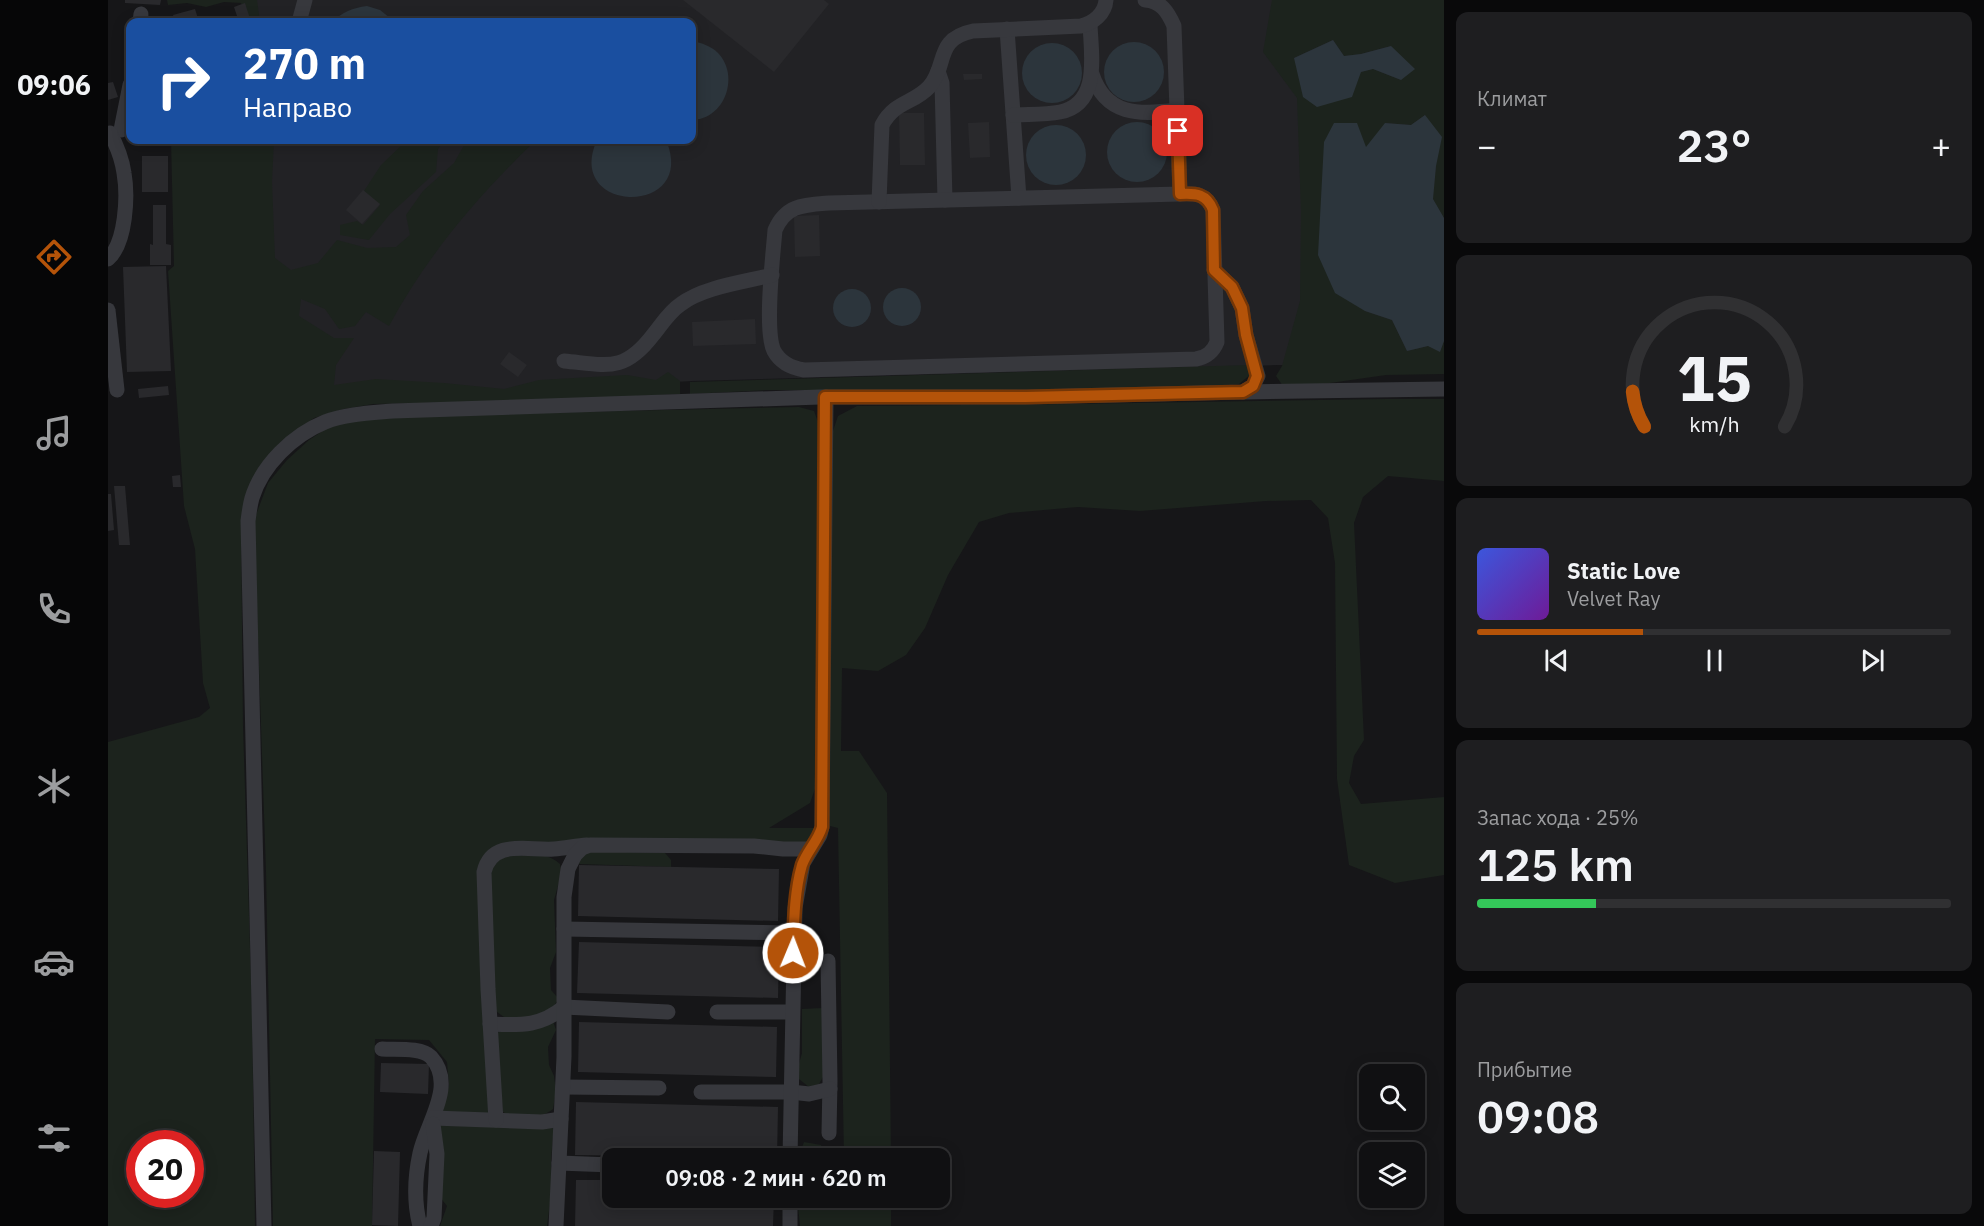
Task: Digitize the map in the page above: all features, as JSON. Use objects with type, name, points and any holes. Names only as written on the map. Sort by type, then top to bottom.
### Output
[{"type":"street","points":[[300,18],[305,0]]},
{"type":"street","points":[[879,202],[882,125],[898,106],[930,86],[947,46],[963,33],[1090,24],[1100,15],[1106,0]]},
{"type":"street","points":[[1145,0],[1162,6],[1174,26],[1180,194]]},
{"type":"street","points":[[1013,115],[1060,112],[1072,108],[1089,90],[1092,74],[1090,24]]},
{"type":"street","points":[[1007,29],[1018,198]]},
{"type":"street","points":[[938,71],[942,83],[945,200]]},
{"type":"street","points":[[1092,74],[1100,93],[1114,106],[1140,112],[1177,110]]},
{"type":"street","points":[[108,259],[114,254],[120,239],[124,216],[125,175],[118,148],[118,131],[126,100]]},
{"type":"street","points":[[1202,195],[1210,202],[1213,210],[1217,342],[1214,350],[1196,359],[804,370],[793,368],[774,352],[770,332],[775,230],[780,220],[789,211],[814,204],[1018,198],[1202,195]]},
{"type":"street","points":[[1214,270],[1232,287],[1242,308],[1246,335],[1257,376],[1253,386],[1243,392]]},
{"type":"street","points":[[564,361],[604,365],[622,362],[637,353],[671,312],[682,303],[705,292],[772,275]]},
{"type":"street","points":[[108,310],[117,390]]},
{"type":"street","points":[[264,1226],[248,521],[252,497],[262,476],[286,447],[304,434],[325,422],[348,416],[448,408],[825,397],[1026,397],[1444,389]]},
{"type":"street","points":[[790,1148],[795,908],[803,863],[820,835],[822,827],[825,397]]},
{"type":"street","points":[[496,1120],[484,872],[491,857],[499,851],[515,847],[553,849],[590,845],[754,846],[811,849]]},
{"type":"street","points":[[556,1226],[563,1087],[564,897],[568,869],[575,855],[582,848],[590,845]]},
{"type":"street","points":[[564,929],[794,933]]},
{"type":"street","points":[[828,961],[829,1133]]},
{"type":"street","points":[[490,1024],[528,1025],[553,1016],[564,1007],[668,1012]]},
{"type":"street","points":[[717,1012],[792,1012]]},
{"type":"street","points":[[382,1049],[421,1051],[430,1056],[438,1069],[441,1094],[420,1152],[417,1177],[416,1211],[420,1226]]},
{"type":"street","points":[[563,1087],[659,1088]]},
{"type":"street","points":[[701,1092],[808,1094],[830,1089]]},
{"type":"street","points":[[432,1118],[542,1122],[561,1119]]},
{"type":"street","points":[[431,1226],[434,1218],[437,1154],[432,1118]]},
{"type":"street","points":[[559,1163],[602,1165]]},
{"type":"street","points":[[790,1208],[790,1226]]},
{"type":"shaded area","points":[[167,0],[257,0],[259,18],[247,18],[241,3],[224,2],[206,7],[187,3],[168,5]]},
{"type":"shaded area","points":[[248,0],[1444,0],[1444,367],[1278,365],[692,381],[405,397],[250,391],[231,144],[696,144],[696,18],[253,18]]},
{"type":"shaded area","points":[[1272,0],[1444,0],[1444,218],[1432,198],[1436,166],[1425,115],[1411,125],[1385,123],[1365,311],[1392,320],[1407,351],[1428,346],[1440,351],[1444,341],[1444,374],[1386,375],[1316,385],[1283,386],[1276,376],[1282,366],[1300,301],[1301,212],[1297,98],[1263,52]],"holes":[[[1333,40],[1344,56],[1391,46],[1401,80],[1373,69],[1361,72],[1294,58]]]},
{"type":"shaded area","points":[[367,6],[380,10],[390,18],[337,18],[357,8]]},
{"type":"shaded area","points":[[1333,40],[1344,56],[1391,46],[1415,69],[1401,80],[1373,69],[1361,72],[1352,97],[1317,107],[1303,97],[1294,58]]},
{"type":"shaded area","points":[[696,42],[706,45],[718,53],[725,62],[728,73],[726,95],[721,104],[703,118],[696,119]]},
{"type":"shaded area","points":[[1128,42],[1140,42],[1156,50],[1162,60],[1164,72],[1162,84],[1156,94],[1140,102],[1128,102],[1112,94],[1104,78],[1104,66],[1112,50]]},
{"type":"shaded area","points":[[1046,43],[1058,43],[1074,51],[1080,61],[1082,73],[1080,85],[1074,95],[1058,103],[1046,103],[1030,95],[1022,79],[1022,67],[1030,51]]},
{"type":"shaded area","points":[[1425,115],[1442,137],[1433,199],[1444,218],[1444,341],[1440,352],[1428,346],[1407,351],[1392,320],[1365,311],[1335,293],[1318,255],[1324,142],[1334,123],[1357,123],[1366,147],[1385,123],[1411,125]]},
{"type":"shaded area","points":[[1131,122],[1143,122],[1159,130],[1165,140],[1167,152],[1165,164],[1159,174],[1143,182],[1131,182],[1115,174],[1107,158],[1107,146],[1115,130]]},
{"type":"shaded area","points":[[1050,125],[1062,125],[1073,130],[1081,138],[1086,155],[1084,167],[1073,180],[1062,185],[1050,185],[1039,180],[1031,172],[1026,161],[1026,149],[1031,138],[1039,130]]},
{"type":"shaded area","points":[[171,144],[274,144],[272,182],[275,258],[291,270],[318,263],[337,240],[367,248],[396,247],[410,235],[406,215],[423,191],[454,163],[465,144],[532,144],[454,229],[419,276],[389,326],[366,312],[355,326],[339,329],[325,309],[301,299],[299,316],[334,338],[354,338],[336,365],[334,385],[376,379],[504,389],[539,380],[627,375],[656,380],[668,372],[680,381],[680,394],[528,401],[373,404],[344,409],[314,418],[282,441],[261,465],[241,525],[243,726],[252,1012],[255,1226],[108,1226],[108,742],[199,717],[210,708],[203,683],[195,549],[184,506],[168,271],[174,266]]},
{"type":"shaded area","points":[[403,144],[442,144],[438,149],[436,172],[390,214],[369,240],[340,235],[340,225],[357,221],[363,225],[380,205],[364,191],[381,165]]},
{"type":"shaded area","points":[[596,144],[667,144],[671,165],[664,183],[650,194],[631,197],[613,193],[598,182],[592,165]]},
{"type":"shaded area","points":[[902,288],[916,293],[921,307],[916,321],[902,326],[888,321],[883,307],[888,293]]},
{"type":"shaded area","points":[[852,289],[866,294],[871,308],[866,322],[852,327],[838,322],[833,308],[838,294]]},
{"type":"shaded area","points":[[1249,365],[1251,374],[1239,384],[1196,387],[767,390],[690,394],[690,382]]},
{"type":"shaded area","points":[[1444,399],[1444,481],[1388,476],[1363,497],[1354,523],[1364,740],[1354,756],[1349,783],[1361,804],[1444,797],[1444,875],[1395,883],[1349,865],[1337,779],[1335,563],[1328,518],[1311,500],[1266,501],[1140,511],[1078,507],[1009,513],[979,522],[948,575],[925,628],[906,655],[878,671],[842,668],[841,751],[859,751],[887,793],[891,1148],[844,1148],[838,828],[830,826],[827,813],[832,434],[838,416],[857,406]]},
{"type":"shaded area","points":[[799,407],[814,411],[819,425],[816,786],[810,803],[769,828],[815,828],[809,842],[488,853],[492,1115],[442,1115],[449,1085],[447,1062],[429,1040],[375,1039],[372,1226],[273,1226],[266,872],[254,520],[268,483],[287,460],[309,440],[333,424],[401,416]]},
{"type":"shaded area","points":[[587,851],[665,853],[671,860],[671,867],[579,864],[581,856]]},
{"type":"shaded area","points":[[511,854],[537,854],[549,857],[560,864],[561,875],[554,900],[556,952],[550,968],[551,990],[558,998],[548,1011],[530,1019],[518,1021],[504,1017],[493,1008],[490,880],[495,862]]},
{"type":"shaded area","points":[[822,1008],[824,1075],[819,1084],[809,1087],[799,1079],[797,1071],[802,1053],[802,1009]]},
{"type":"shaded area","points":[[553,1021],[556,1030],[548,1047],[549,1065],[554,1076],[556,1091],[553,1109],[548,1113],[528,1118],[503,1112],[496,1034],[502,1030]]},
{"type":"shaded area","points":[[439,1125],[554,1125],[551,1160],[552,1188],[547,1226],[440,1226],[447,1206],[440,1197]]},
{"type":"shaded area","points":[[804,1142],[821,1145],[823,1148],[802,1148]]},
{"type":"shaded area","points":[[798,1208],[891,1208],[891,1226],[800,1226]]},
{"type":"building","points":[[125,0],[161,0],[160,5],[125,3]]},
{"type":"building","points":[[683,0],[824,0],[829,4],[774,72]]},
{"type":"building","points":[[245,3],[250,18],[238,18],[234,7]]},
{"type":"building","points":[[195,9],[198,18],[174,18],[173,15]]},
{"type":"building","points":[[963,74],[982,74],[982,79],[964,80]]},
{"type":"building","points":[[113,82],[118,97],[108,100],[108,83]]},
{"type":"building","points":[[899,113],[924,113],[925,165],[900,165]]},
{"type":"building","points":[[989,122],[990,157],[970,158],[968,123]]},
{"type":"building","points":[[142,156],[168,156],[168,192],[142,192]]},
{"type":"building","points":[[363,190],[380,204],[362,224],[346,210]]},
{"type":"building","points":[[153,205],[166,205],[166,244],[171,245],[171,265],[150,265],[150,244],[153,245]]},
{"type":"building","points":[[819,215],[820,256],[795,257],[794,216]]},
{"type":"building","points":[[166,266],[171,371],[127,372],[123,267]]},
{"type":"building","points":[[755,319],[756,344],[693,346],[692,322]]},
{"type":"building","points":[[509,352],[527,365],[518,377],[500,364]]},
{"type":"building","points":[[168,386],[169,395],[139,398],[138,389]]},
{"type":"building","points":[[180,475],[181,487],[173,487],[172,476]]},
{"type":"building","points":[[114,486],[125,486],[130,545],[119,545]]},
{"type":"building","points":[[108,494],[111,494],[114,530],[108,531]]},
{"type":"building","points":[[579,865],[779,869],[778,921],[578,916]]},
{"type":"building","points":[[579,942],[779,947],[778,998],[577,993]]},
{"type":"building","points":[[579,1022],[777,1027],[776,1077],[578,1072]]},
{"type":"building","points":[[381,1063],[429,1064],[428,1094],[380,1092]]},
{"type":"building","points":[[576,1102],[778,1107],[777,1148],[602,1148],[602,1155],[575,1155]]},
{"type":"building","points":[[374,1151],[400,1152],[398,1226],[372,1225]]},
{"type":"building","points":[[576,1180],[602,1180],[602,1208],[774,1208],[773,1226],[575,1226]]},
{"type":"route","points":[[793,953],[795,908],[803,863],[820,835],[822,827],[825,397],[1026,397],[1243,392],[1253,386],[1257,376],[1246,335],[1242,308],[1232,287],[1214,270],[1213,210],[1210,202],[1202,195],[1180,194],[1178,131]]}]
